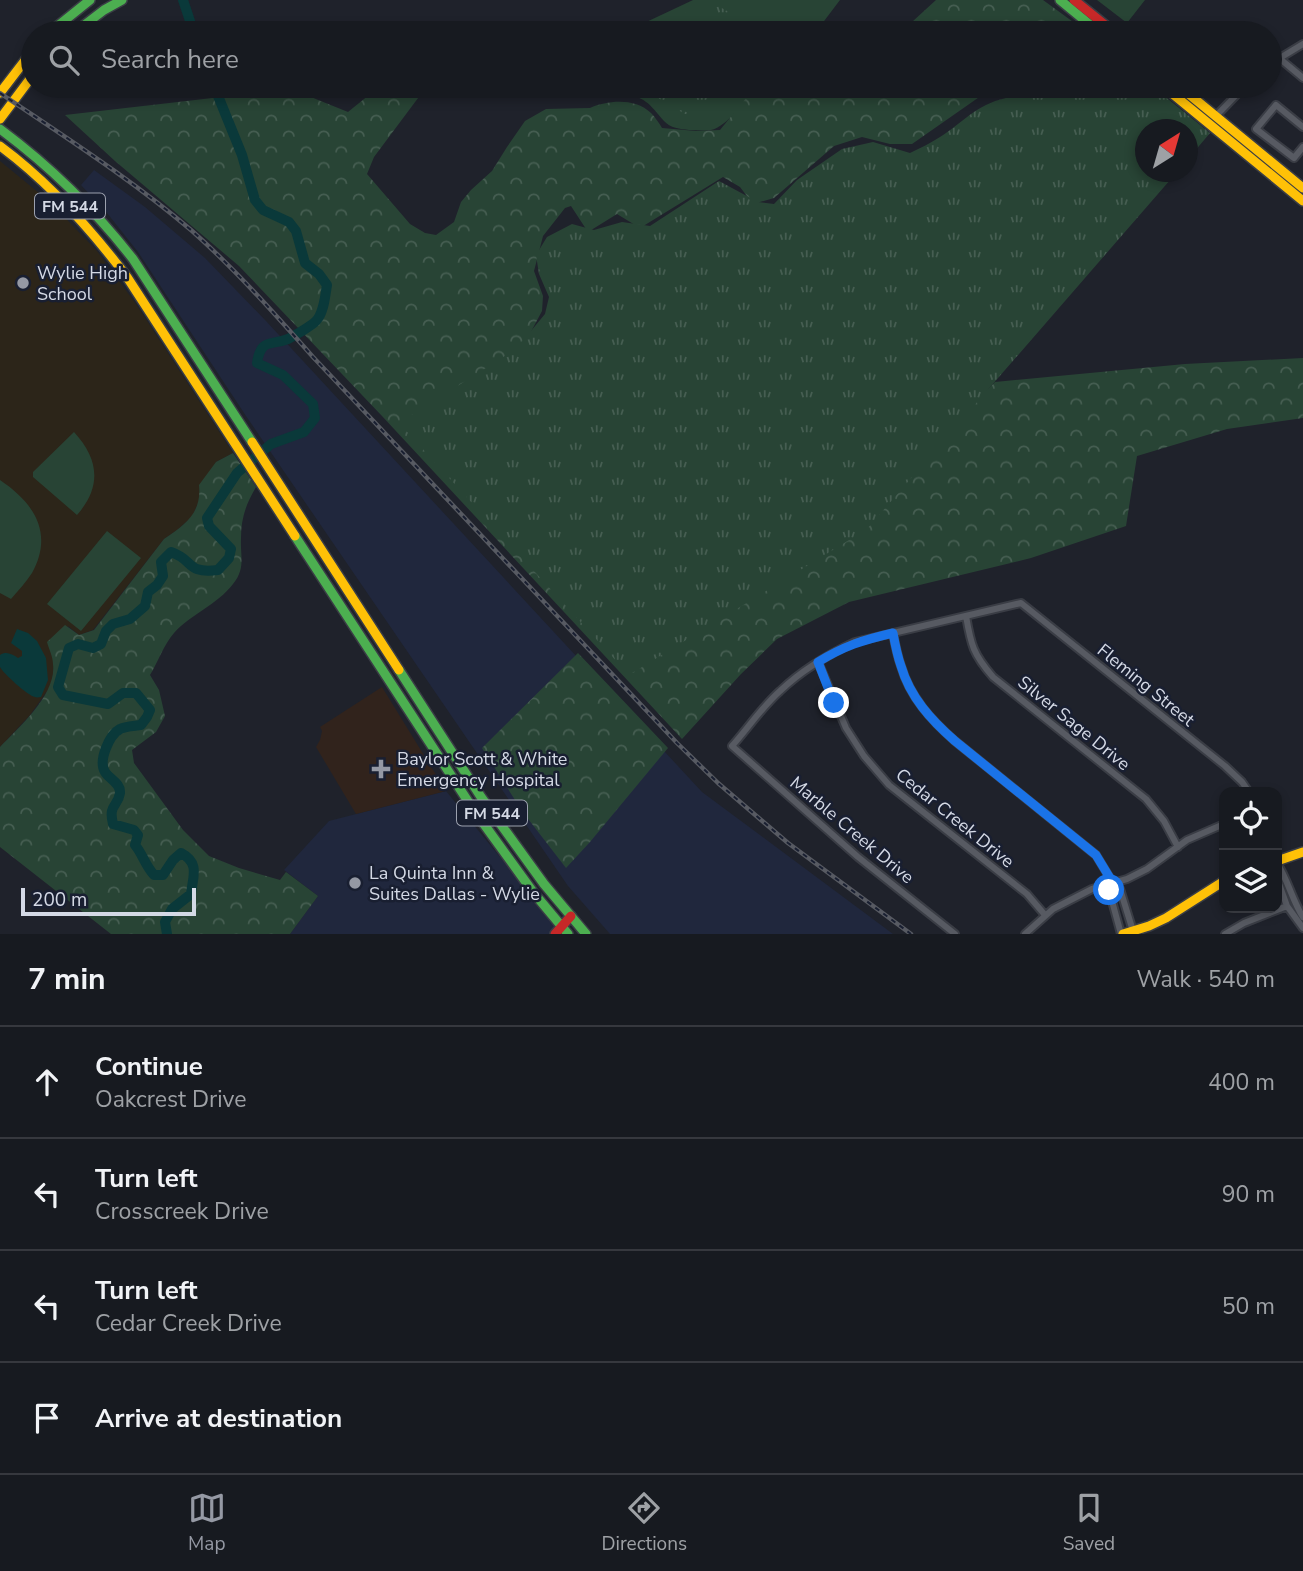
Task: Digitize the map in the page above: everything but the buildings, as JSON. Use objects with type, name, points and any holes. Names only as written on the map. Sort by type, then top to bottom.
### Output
[{"type":"main road","points":[[62,21],[90,0]]},
{"type":"main road","points":[[97,0],[104,10]]},
{"type":"main road","points":[[90,21],[122,0]]},
{"type":"main road","points":[[1060,0],[1085,21]]},
{"type":"main road","points":[[1074,0],[1100,21]]},
{"type":"main road","points":[[0,93],[21,66]]},
{"type":"main road","points":[[0,120],[21,91]]},
{"type":"main road","points":[[1180,98],[1303,188]]},
{"type":"main road","points":[[1191,98],[1303,201]]},
{"type":"main road","name":"FM 544","points":[[0,129],[30,150],[83,198],[117,237],[162,302],[488,807],[544,884],[586,934]]},
{"type":"main road","name":"FM 544","points":[[0,146],[57,193],[88,226],[127,277],[473,809],[533,892],[568,934]]},
{"type":"main road","points":[[149,310],[162,302]]},
{"type":"main road","points":[[386,674],[397,668]]},
{"type":"main road","points":[[1282,860],[1303,852]]},
{"type":"main road","points":[[1126,933],[1166,918],[1219,884]]},
{"type":"main road","points":[[555,934],[571,916]]},
{"type":"street","points":[[1282,56],[1303,44]]},
{"type":"street","points":[[1282,60],[1303,78]]},
{"type":"street","points":[[1212,120],[1233,98]]},
{"type":"street","points":[[1294,159],[1256,130],[1276,105],[1303,127]]},
{"type":"street","points":[[1283,171],[1303,147]]},
{"type":"street","name":"Fleming Street","points":[[966,616],[1021,603],[1225,766],[1246,787]]},
{"type":"street","points":[[818,662],[855,642],[966,616]]},
{"type":"street","name":"Silver Sage Drive","points":[[966,616],[971,644],[993,677],[1146,799],[1164,821],[1178,847]]},
{"type":"street","points":[[893,633],[901,667],[911,689],[936,724],[1096,855],[1113,883],[1121,889],[1126,933]]},
{"type":"street","name":"Marble Creek Drive","points":[[818,662],[779,692],[732,746],[858,857],[955,934]]},
{"type":"street","name":"Cedar Creek Drive","points":[[818,662],[846,728],[864,756],[889,785],[1027,894],[1045,915]]},
{"type":"street","points":[[1025,934],[1053,908],[1092,889],[1127,879],[1147,869],[1197,835],[1219,826]]},
{"type":"street","points":[[1282,871],[1295,906],[1303,917]]},
{"type":"street","points":[[1113,883],[1109,890],[1126,933]]},
{"type":"street","points":[[1282,892],[1287,906],[1303,928]]},
{"type":"street","points":[[1230,933],[1244,923],[1287,906]]},
{"type":"shaded area","points":[[0,161],[50,202],[97,251],[136,304],[233,453],[216,462],[192,517],[164,539],[93,630],[79,635],[68,626],[54,665],[52,684],[30,715],[0,747]]},
{"type":"shaded area","points":[[94,170],[145,207],[205,258],[702,792],[893,934],[610,934],[568,886],[246,416],[138,252],[81,185]]},
{"type":"shaded area","points":[[17,629],[28,633],[37,641],[46,658],[48,680],[41,697],[27,693],[0,667],[2,654],[18,658],[22,656],[22,651],[11,643]]},
{"type":"shaded area","name":"Baylor Scott & White Emergency Hospital","points":[[382,687],[446,791],[356,814],[316,747],[322,731],[320,727]]},
{"type":"shaded area","points":[[446,791],[563,934],[290,934],[318,896],[284,870],[329,821]]},
{"type":"green space","points":[[693,0],[840,0],[824,21],[648,21]]},
{"type":"green space","points":[[936,0],[1043,0],[1072,21],[913,21]]},
{"type":"green space","points":[[1097,0],[1145,0],[1129,21],[1124,21]]},
{"type":"green space","points":[[704,2],[716,5],[738,21],[677,21],[693,7]]},
{"type":"green space","points":[[213,98],[313,98],[348,112],[365,98],[418,98],[374,157],[367,174],[410,224],[425,233],[436,235],[454,222],[461,202],[492,171],[525,121],[546,109],[590,108],[613,102],[630,103],[645,108],[662,128],[696,131],[720,130],[746,98],[978,98],[912,144],[890,144],[862,137],[834,146],[774,198],[753,204],[740,187],[723,177],[640,228],[617,214],[588,232],[571,206],[565,208],[543,236],[534,271],[543,296],[542,311],[517,358],[940,438],[995,382],[1185,364],[1303,358],[1303,418],[1227,429],[1137,456],[1126,526],[1031,558],[849,602],[777,639],[682,739],[239,266],[65,115]]},
{"type":"green space","points":[[638,98],[747,98],[724,124],[711,130],[675,128]]},
{"type":"green space","points":[[658,98],[715,98],[697,112],[685,114]]},
{"type":"green space","points":[[1006,98],[1167,98],[1193,119],[1135,119],[1135,182],[1168,182],[867,529],[629,675],[399,423],[516,349],[545,314],[549,297],[539,274],[536,255],[547,237],[572,224],[594,230],[622,222],[650,226],[719,181],[758,202],[774,204],[797,180],[842,149],[873,142],[910,153],[937,139],[986,105]]},
{"type":"green space","points":[[1198,123],[1210,133],[1198,147]]},
{"type":"green space","points":[[74,432],[89,452],[94,473],[91,494],[77,515],[33,477],[33,472]]},
{"type":"green space","points":[[233,453],[256,487],[243,518],[240,573],[227,591],[170,637],[150,675],[159,690],[165,716],[156,732],[132,750],[134,763],[183,830],[209,856],[280,880],[286,872],[318,896],[290,934],[111,934],[0,847],[0,747],[35,709],[49,687],[53,664],[47,642],[65,625],[79,635],[94,630],[164,539],[179,529],[195,511],[199,485],[216,462]]},
{"type":"green space","points":[[0,480],[31,509],[41,532],[41,545],[32,573],[11,599],[0,593]]},
{"type":"green space","points":[[107,531],[141,558],[81,631],[47,604]]},
{"type":"green space","points":[[578,653],[668,748],[566,868],[522,811],[482,748]]},
{"type":"waterway","points":[[183,0],[190,21]]},
{"type":"waterway","points":[[167,934],[165,922],[172,909],[191,894],[193,866],[181,853],[163,875],[154,875],[135,845],[138,835],[134,830],[113,824],[112,809],[119,798],[120,790],[103,767],[106,749],[116,732],[122,728],[141,725],[150,710],[136,693],[123,693],[108,704],[63,695],[58,687],[69,648],[78,644],[93,648],[101,644],[106,631],[113,624],[130,619],[145,606],[148,592],[163,576],[161,562],[171,552],[200,570],[218,570],[229,558],[231,549],[209,526],[207,518],[237,473],[271,444],[304,432],[315,418],[313,404],[283,375],[257,363],[264,346],[288,339],[319,318],[327,285],[319,274],[305,263],[296,231],[289,222],[263,210],[255,200],[242,155],[219,98]]},
{"type":"railway","points":[[0,93],[121,176],[191,230],[254,292],[677,743],[718,783],[788,843],[911,934]]},
{"type":"traffic: fast","points":[[64,21],[90,0]]},
{"type":"traffic: fast","points":[[90,21],[122,0]]},
{"type":"traffic: fast","points":[[1060,0],[1085,21]]},
{"type":"traffic: fast","points":[[0,129],[37,158],[71,190],[133,259],[252,442]]},
{"type":"traffic: fast","points":[[295,536],[473,809],[533,892],[568,934]]},
{"type":"traffic: fast","points":[[399,670],[481,797],[544,884],[586,934]]},
{"type":"traffic: slow","points":[[0,93],[21,66]]},
{"type":"traffic: slow","points":[[0,119],[21,91]]},
{"type":"traffic: slow","points":[[1178,98],[1303,201]]},
{"type":"traffic: slow","points":[[1194,98],[1303,188]]},
{"type":"traffic: slow","points":[[0,146],[36,175],[68,207],[127,277],[295,536]]},
{"type":"traffic: slow","points":[[252,442],[399,670]]},
{"type":"traffic: slow","points":[[1282,859],[1303,852]]},
{"type":"traffic: slow","points":[[1123,934],[1166,918],[1219,884]]},
{"type":"traffic: jam","points":[[1074,0],[1100,21]]},
{"type":"traffic: jam","points":[[555,934],[571,916]]},
{"type":"place","name":"Wylie High School","points":[[23,283]]},
{"type":"place","name":"Baylor Scott & White Emergency Hospital","points":[[381,769]]},
{"type":"place","name":"La Quinta Inn & Suites Dallas - Wylie","points":[[355,883]]},
{"type":"route","points":[[834,703],[818,662],[855,642],[893,633],[901,667],[922,708],[955,741],[1096,855],[1113,883],[1109,890]]}]
